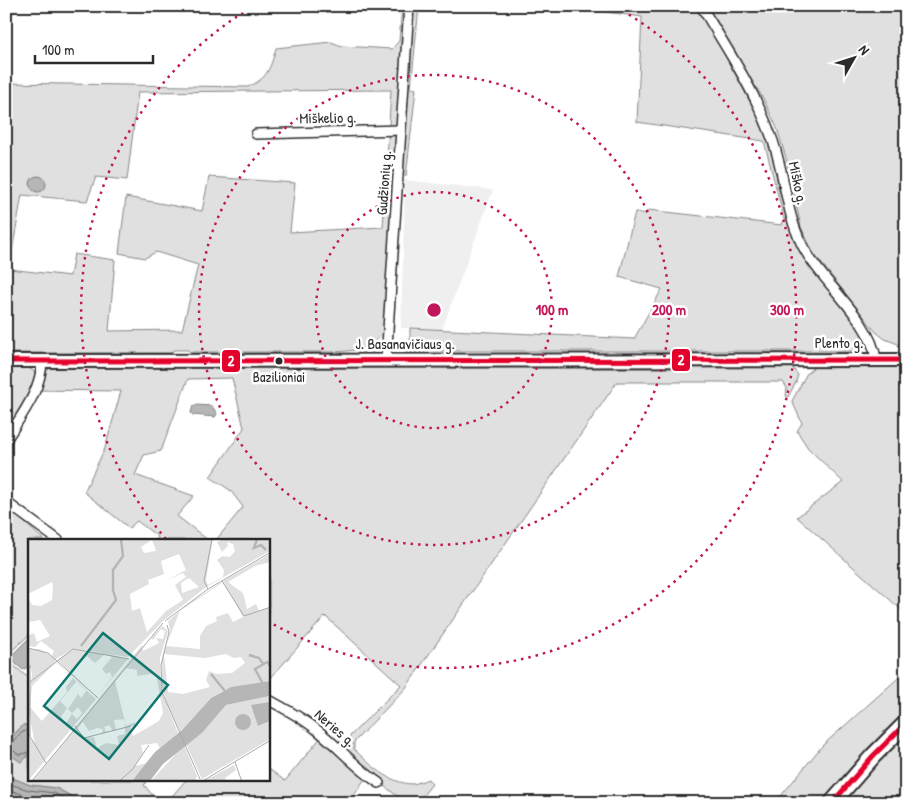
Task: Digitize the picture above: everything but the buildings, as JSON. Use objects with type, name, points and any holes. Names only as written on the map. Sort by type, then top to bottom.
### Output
[{"type":"highway","points":[[832,803],[873,756],[906,724]]},
{"type":"main road","name":"Plento g.","points":[[803,359],[906,360]]},
{"type":"main road","name":"J. Basanavičiaus g.","points":[[6,361],[803,359]]},
{"type":"street","name":"Gudžionių g.","points":[[386,361],[410,6]]},
{"type":"street","name":"Miško g.","points":[[701,6],[748,84],[770,132],[777,154],[787,204],[806,252],[864,328],[874,348],[876,359]]},
{"type":"street","name":"Miškelio g.","points":[[256,134],[401,130]]},
{"type":"street","points":[[6,440],[36,391],[41,376],[42,361]]},
{"type":"street","points":[[6,502],[57,539]]},
{"type":"street","name":"Neries g.","points":[[270,701],[300,717],[362,771],[379,783]]},
{"type":"shaded area","points":[[402,6],[405,6],[384,330],[375,342],[364,348],[336,352],[190,352],[188,350],[173,350],[172,353],[6,353],[6,83],[248,87],[255,84],[267,72],[276,48],[331,42],[342,46],[392,49],[399,41]],"holes":[[[391,90],[383,227],[290,232],[295,183],[209,177],[202,211],[126,197],[119,253],[145,258],[156,252],[198,265],[182,330],[109,331],[115,260],[74,254],[70,276],[9,269],[22,195],[87,201],[96,177],[127,180],[138,92]]]},
{"type":"shaded area","points":[[414,6],[419,6],[411,88],[416,89],[406,176],[401,174]]},
{"type":"shaded area","points":[[564,6],[695,6],[717,41],[760,120],[774,159],[778,187],[791,228],[801,251],[810,266],[862,333],[867,347],[862,351],[424,351],[410,344],[410,328],[634,339],[662,289],[619,277],[635,212],[647,214],[648,210],[782,225],[784,219],[764,141],[637,122],[642,17]]},
{"type":"shaded area","points":[[706,6],[906,6],[906,347],[885,339],[876,332],[814,254],[801,227],[786,158],[777,128],[764,100]]},
{"type":"shaded area","points":[[405,180],[493,190],[442,329],[401,328]]},
{"type":"shaded area","points":[[906,366],[906,614],[797,517],[843,482],[808,448],[797,431],[802,423],[792,401],[807,373],[814,367]]},
{"type":"shaded area","points":[[6,367],[27,367],[36,373],[45,373],[50,368],[63,367],[792,367],[798,375],[788,397],[786,396],[787,388],[783,382],[617,382],[405,689],[354,742],[354,749],[373,767],[396,781],[413,784],[428,779],[432,784],[417,803],[406,803],[387,788],[366,777],[349,803],[166,803],[184,782],[270,782],[270,770],[285,781],[321,737],[336,750],[401,685],[325,616],[270,679],[270,539],[217,539],[243,507],[230,490],[210,477],[244,428],[232,378],[188,379],[161,451],[144,455],[135,475],[194,496],[177,516],[207,539],[157,539],[158,537],[137,521],[129,528],[84,492],[105,448],[121,391],[33,390],[6,432]]},
{"type":"shaded area","points":[[6,506],[43,539],[28,539],[28,636],[6,656]]},
{"type":"shaded area","points":[[6,659],[26,676],[28,675],[28,725],[23,725],[6,743]]},
{"type":"shaded area","points":[[906,671],[906,711],[883,733],[821,803],[775,803],[822,746]]},
{"type":"shaded area","points":[[906,734],[906,788],[894,803],[843,803],[884,755]]},
{"type":"shaded area","points":[[6,750],[10,755],[23,761],[28,755],[28,782],[146,782],[144,785],[159,803],[93,803],[73,797],[56,788],[30,785],[10,777],[6,778]]},
{"type":"water","points":[[38,176],[44,178],[46,184],[44,190],[38,192],[32,190],[30,184],[32,178]]},
{"type":"water","points":[[195,405],[212,406],[217,414],[215,417],[193,415],[191,413]]},
{"type":"water","points":[[28,639],[28,667],[23,670],[10,657]]},
{"type":"water","points":[[23,725],[28,726],[28,754],[25,759],[21,762],[12,756],[8,752],[6,743]]},
{"type":"water","points":[[10,777],[30,785],[56,788],[72,797],[78,797],[93,803],[6,803],[6,778]]},
{"type":"transit line","name":"2","points":[[6,361],[906,360]]},
{"type":"transit line","name":"2","points":[[832,803],[873,756],[906,723]]},
{"type":"place","name":"Bazilioniai","points":[[279,361]]}]
